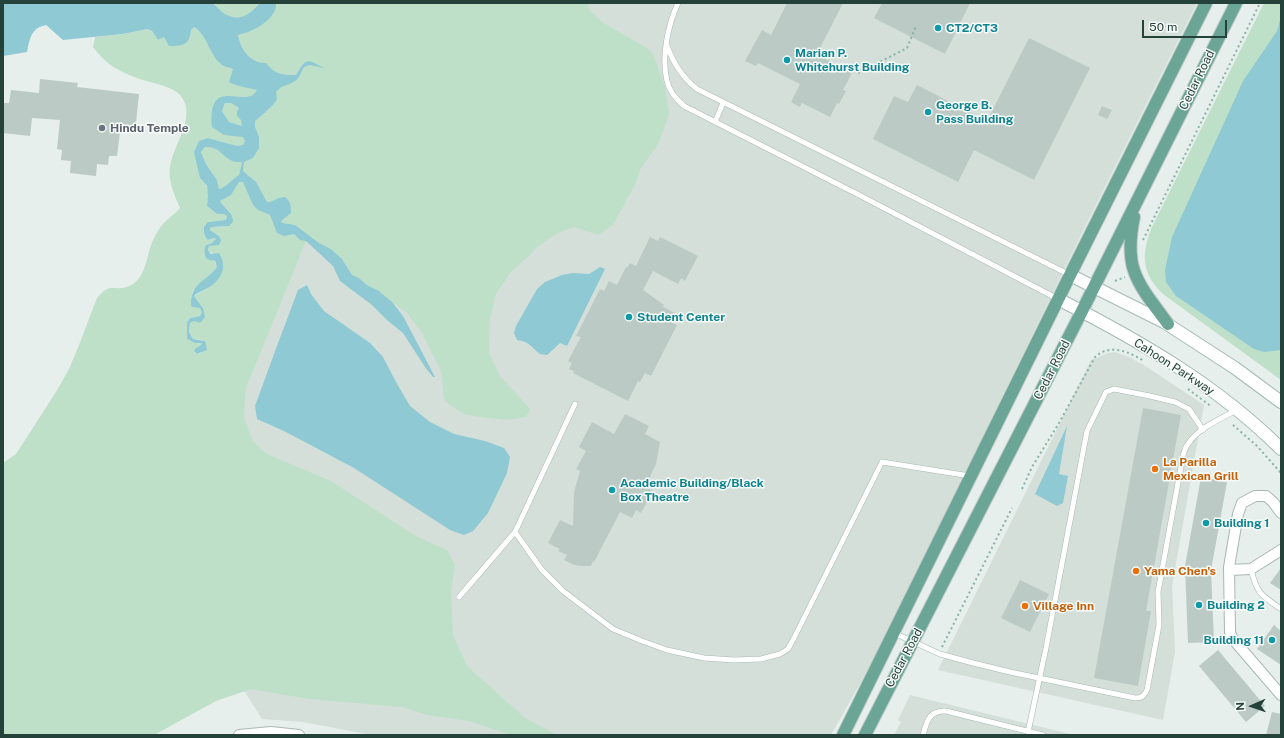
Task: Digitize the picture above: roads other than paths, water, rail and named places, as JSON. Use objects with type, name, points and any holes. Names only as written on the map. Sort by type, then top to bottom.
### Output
[{"type":"main road","name":"Cedar Road","points":[[843,735],[1206,3]]},
{"type":"main road","name":"Cedar Road","points":[[865,735],[1082,311],[1236,3]]},
{"type":"main road","points":[[1137,201],[1131,230],[1130,258],[1133,269],[1143,291],[1168,324]]},
{"type":"street","points":[[1070,275],[1168,324],[1235,368],[1281,402]]},
{"type":"street","name":"Cahoon Parkway","points":[[1058,299],[1082,311],[1172,363],[1237,410],[1281,449]]},
{"type":"street","points":[[1281,513],[1273,502],[1266,496],[1255,496],[1242,503],[1238,514],[1229,570],[1230,632],[1232,638],[1281,695]]},
{"type":"street","points":[[1229,570],[1252,569],[1281,550]]},
{"type":"street","points":[[239,735],[271,732],[299,735]]},
{"type":"lane","points":[[678,3],[668,30],[665,71],[670,91],[684,106],[863,197],[1058,299]]},
{"type":"lane","points":[[666,46],[679,72],[697,89],[1070,275]]},
{"type":"lane","points":[[715,122],[724,103]]},
{"type":"lane","points":[[1028,732],[1040,678],[1087,431],[1106,392],[1114,389],[1175,402],[1189,409],[1203,430]]},
{"type":"lane","points":[[459,597],[515,532],[575,404]]},
{"type":"lane","points":[[894,633],[939,653],[981,665],[1135,698],[1141,698],[1145,695],[1147,690],[1158,635],[1158,592],[1185,449],[1188,442],[1203,430],[1237,410]]},
{"type":"lane","points":[[515,532],[542,570],[563,591],[613,629],[667,650],[704,658],[734,660],[761,659],[780,654],[788,649],[882,462],[971,476]]},
{"type":"lane","points":[[1252,569],[1254,583],[1260,595],[1281,609]]},
{"type":"lane","points":[[923,735],[926,723],[930,717],[934,713],[940,711],[946,711],[1043,735]]},
{"type":"water","points":[[3,3],[212,3],[225,14],[232,17],[241,17],[249,13],[260,3],[276,3],[275,9],[268,20],[250,31],[238,35],[241,46],[247,55],[255,61],[266,63],[275,72],[286,75],[296,75],[302,65],[307,61],[313,62],[324,68],[310,65],[304,67],[297,80],[276,92],[277,99],[275,102],[255,121],[255,127],[259,137],[259,148],[253,158],[244,162],[243,171],[256,182],[267,202],[285,197],[290,202],[291,213],[281,221],[282,223],[295,225],[319,243],[331,249],[342,259],[352,275],[379,291],[392,302],[403,316],[435,377],[433,377],[425,367],[403,333],[372,305],[340,281],[333,266],[306,241],[300,240],[294,234],[284,236],[277,233],[270,215],[258,210],[253,205],[243,182],[239,182],[231,195],[220,201],[232,215],[233,222],[229,226],[210,228],[210,230],[219,236],[221,240],[219,245],[209,246],[208,250],[211,254],[219,253],[223,262],[223,267],[221,275],[215,283],[194,296],[203,308],[205,317],[200,323],[194,321],[190,323],[189,332],[193,339],[205,341],[207,350],[197,354],[194,351],[202,343],[195,343],[187,339],[187,323],[190,318],[200,316],[202,312],[200,308],[192,307],[192,295],[197,285],[217,267],[215,261],[207,259],[205,255],[206,245],[212,243],[216,239],[214,238],[208,240],[204,232],[204,227],[208,222],[226,220],[227,216],[224,214],[217,214],[207,206],[207,186],[200,178],[194,152],[199,141],[208,138],[237,146],[243,145],[245,141],[243,137],[224,135],[212,127],[212,111],[216,101],[221,97],[245,97],[252,95],[257,90],[229,82],[233,69],[223,66],[217,60],[206,40],[194,27],[191,30],[189,39],[185,44],[169,46],[164,37],[158,40],[152,31],[147,29],[123,34],[63,40],[46,25],[41,26],[34,31],[30,38],[27,52],[3,56]],"holes":[[[225,103],[231,103],[239,108],[237,116],[241,120],[242,126],[229,122],[222,111]],[[205,147],[216,149],[230,160],[242,163],[239,175],[222,188],[219,189],[217,180],[206,164],[201,152]]]},
{"type":"water","points":[[1281,16],[1281,350],[1264,352],[1254,349],[1176,296],[1166,282],[1165,270],[1172,237],[1243,81],[1277,31]]},
{"type":"water","points":[[600,267],[605,269],[567,346],[560,343],[547,355],[540,354],[527,343],[517,340],[514,333],[516,326],[537,289],[545,282],[562,275],[573,273],[589,274]]},
{"type":"water","points":[[307,285],[311,294],[324,311],[370,343],[383,357],[410,406],[430,422],[454,434],[485,441],[504,448],[510,457],[507,473],[488,513],[473,531],[464,535],[450,530],[354,468],[284,431],[257,419],[255,406],[277,346],[298,290]]},
{"type":"water","points":[[1067,426],[1059,474],[1068,476],[1063,503],[1057,506],[1035,494]]},
{"type":"place","name":"CT2/CT3","points":[[938,28]]},
{"type":"place","name":"Marian P. Whitehurst Building","points":[[787,60]]},
{"type":"place","name":"George B. Pass Building","points":[[928,112]]},
{"type":"place","name":"Hindu Temple","points":[[102,128]]},
{"type":"place","name":"Student Center","points":[[629,317]]},
{"type":"place","name":"La Parilla Mexican Grill","points":[[1155,469]]},
{"type":"place","name":"Academic Building/Black Box Theatre","points":[[612,490]]},
{"type":"place","name":"Building 1","points":[[1206,523]]},
{"type":"place","name":"Yama Chen's","points":[[1136,571]]},
{"type":"place","name":"Building 2","points":[[1199,605]]},
{"type":"place","name":"Village Inn","points":[[1025,606]]},
{"type":"place","name":"Building 11","points":[[1272,640]]}]
